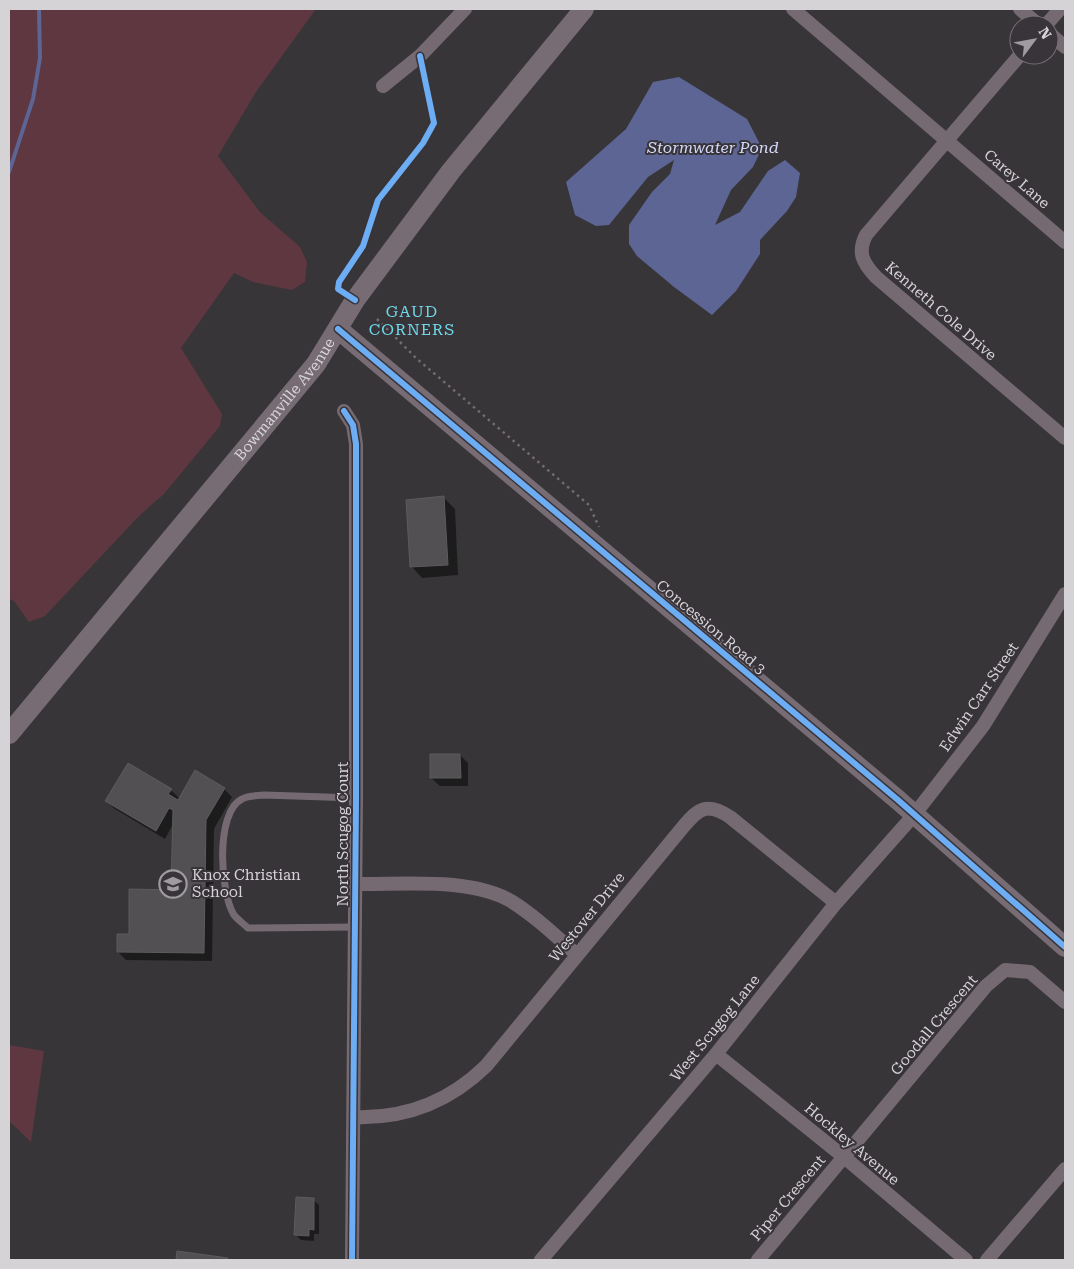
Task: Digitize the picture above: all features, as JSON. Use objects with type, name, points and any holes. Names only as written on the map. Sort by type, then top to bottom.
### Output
[{"type":"street","points":[[383,86],[420,56],[465,9]]},
{"type":"street","name":"Bowmanville Avenue","points":[[9,734],[316,364],[355,300],[451,171],[584,9]]},
{"type":"street","name":"Carey Lane","points":[[793,9],[1065,242]]},
{"type":"street","name":"Kenneth Cole Drive","points":[[1012,65],[866,235],[861,253],[863,262],[876,277],[1065,438]]},
{"type":"street","name":"Concession Road 3","points":[[338,329],[914,815],[1065,947]]},
{"type":"street","name":"North Scugog Court","points":[[344,410],[353,425],[356,444],[356,798],[352,1260]]},
{"type":"street","name":"Edwin Carr Street","points":[[914,815],[983,726],[1065,594]]},
{"type":"street","name":"Westover Drive","points":[[354,1117],[370,1118],[411,1111],[438,1102],[470,1082],[486,1066],[682,827],[694,814],[702,809],[719,810],[730,817],[836,903]]},
{"type":"street","name":"West Scugog Lane","points":[[541,1260],[716,1054],[836,903],[914,815]]},
{"type":"street","points":[[355,884],[449,885],[485,890],[509,900],[530,914],[577,955]]},
{"type":"street","name":"Goodall Crescent","points":[[844,1157],[986,986],[1005,970],[1030,972],[1065,1002]]},
{"type":"street","name":"Hockley Avenue","points":[[716,1054],[844,1157],[966,1260]]},
{"type":"street","name":"Piper Crescent","points":[[758,1260],[844,1157]]},
{"type":"street","points":[[987,1260],[1065,1169]]},
{"type":"lane","points":[[355,927],[248,928],[234,915],[230,905],[225,888],[222,857],[227,824],[235,805],[240,799],[264,795],[356,798]]},
{"type":"path","points":[[377,319],[416,358],[589,505]]},
{"type":"shaded area","points":[[9,9],[316,9],[256,92],[218,156],[260,212],[300,247],[307,262],[305,282],[292,290],[253,282],[234,273],[181,348],[222,414],[220,426],[164,494],[140,515],[45,616],[29,622],[14,601],[9,599]]},
{"type":"shaded area","points":[[9,1045],[44,1051],[31,1142],[9,1121]]},
{"type":"water","name":"Stormwater Pond","points":[[679,77],[747,119],[762,148],[753,167],[731,190],[715,225],[740,212],[768,171],[785,160],[800,173],[796,197],[787,211],[760,240],[760,254],[736,291],[712,315],[637,256],[629,244],[629,225],[652,192],[670,174],[674,160],[648,177],[609,225],[596,226],[575,215],[566,182],[626,129],[653,82]]},
{"type":"building","points":[[444,496],[448,565],[410,567],[406,500]]},
{"type":"building","points":[[430,754],[460,754],[461,778],[430,778]]},
{"type":"building","points":[[128,763],[172,789],[168,794],[178,800],[195,770],[225,788],[206,820],[204,953],[117,952],[117,934],[129,934],[129,889],[171,890],[173,810],[169,808],[156,831],[105,801]]},
{"type":"building","points":[[296,1197],[314,1198],[314,1230],[309,1229],[309,1236],[294,1235]]},
{"type":"building","points":[[177,1251],[228,1258],[227,1260],[176,1260]]},
{"type":"waterway","points":[[9,172],[33,99],[40,58],[39,9]]},
{"type":"cycle path","points":[[355,300],[338,289],[339,282],[363,246],[378,200],[423,143],[434,123],[420,56]]},
{"type":"cycle path","points":[[338,329],[898,800],[1065,947]]},
{"type":"cycle path","points":[[344,411],[353,425],[356,444],[356,798],[352,1260]]},
{"type":"place","name":"Knox Christian School","points":[[173,884]]},
{"type":"district","name":"GAUD CORNERS","points":[[412,320]]}]
